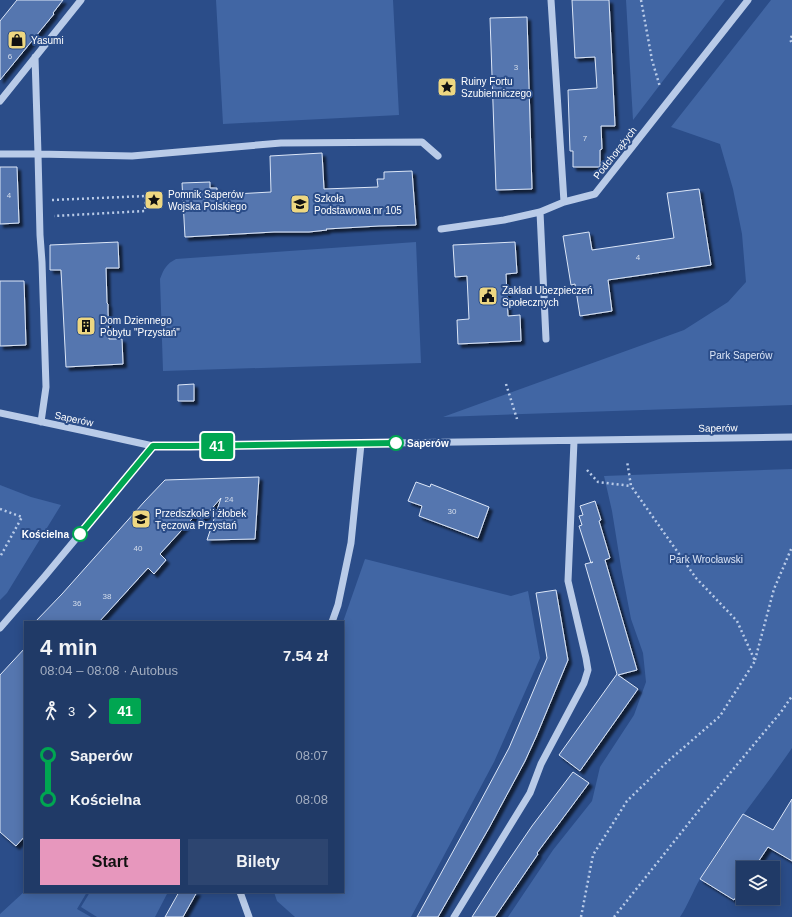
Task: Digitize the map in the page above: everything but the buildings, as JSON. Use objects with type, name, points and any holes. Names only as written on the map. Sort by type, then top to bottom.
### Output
[{"type":"street","points":[[0,101],[81,0]]},
{"type":"street","points":[[551,0],[564,202]]},
{"type":"street","name":"Podchorążych","points":[[441,229],[504,220],[540,212],[564,202],[595,194],[666,106],[748,0]]},
{"type":"street","points":[[35,57],[46,387],[41,422]]},
{"type":"street","points":[[0,154],[132,156],[281,144],[422,142],[438,156]]},
{"type":"street","points":[[540,212],[546,340]]},
{"type":"street","name":"Saperów","points":[[0,413],[153,446],[792,437]]},
{"type":"street","points":[[454,917],[530,793],[541,764],[584,683],[588,670],[568,581],[574,441]]},
{"type":"street","points":[[332,621],[338,605],[351,543],[361,444]]},
{"type":"street","points":[[0,628],[153,446]]},
{"type":"street","points":[[240,893],[249,917]]},
{"type":"path","points":[[641,0],[652,60],[666,106]]},
{"type":"path","points":[[792,36],[790,39],[792,44]]},
{"type":"path","points":[[39,204],[47,207],[52,216],[145,211],[146,196],[51,200],[47,207]]},
{"type":"path","points":[[506,384],[517,420]]},
{"type":"path","points":[[627,461],[631,486],[696,578],[737,621],[755,661]]},
{"type":"path","points":[[584,467],[598,482],[631,486]]},
{"type":"path","points":[[0,509],[22,517],[0,557]]},
{"type":"path","points":[[581,917],[593,856],[627,801],[667,762],[720,716],[755,661],[774,589],[792,547]]},
{"type":"path","points":[[614,917],[792,696]]},
{"type":"green space","points":[[216,0],[393,0],[399,115],[223,124]]},
{"type":"green space","points":[[626,0],[725,0],[633,120]]},
{"type":"green space","name":"Park Saperów","points":[[771,0],[792,0],[792,405],[443,417],[684,330],[728,302],[746,282],[742,234],[733,189],[720,144],[671,127]]},
{"type":"green space","points":[[416,242],[421,363],[163,371],[160,279],[166,267],[176,259]]},
{"type":"green space","name":"Park Wrocławski","points":[[792,469],[792,748],[710,862],[680,917],[508,917],[553,850],[592,801],[600,767],[634,715],[646,682],[643,653],[631,619],[612,511],[604,476]]},
{"type":"green space","points":[[0,485],[31,497],[61,505],[7,593],[0,600]]},
{"type":"green space","points":[[365,559],[511,596],[528,591],[540,658],[494,762],[411,917],[295,917],[277,901],[274,893],[344,893],[343,621]]},
{"type":"green space","points":[[24,892],[86,893],[77,909],[91,917],[0,917],[0,914]]},
{"type":"green space","points":[[89,893],[167,893],[155,917],[97,917],[81,907]]},
{"type":"bus line","name":"41","points":[[80,534],[153,446],[396,443]]},
{"type":"place","name":"Yasumi","points":[[17,40]]},
{"type":"place","name":"Ruiny Fortu Szubienniczego","points":[[447,87]]},
{"type":"place","name":"Pomnik Saperów Wojska Polskiego","points":[[154,200]]},
{"type":"place","name":"Szkoła Podstawowa nr 105","points":[[300,204]]},
{"type":"place","name":"Zakład Ubezpieczeń Społecznych","points":[[488,296]]},
{"type":"place","name":"Dom Dziennego Pobytu \"Przystań\"","points":[[86,326]]},
{"type":"place","name":"Saperów","points":[[396,443]]},
{"type":"place","name":"Przedszkole i żłobek Tęczowa Przystań","points":[[141,519]]},
{"type":"place","name":"Kościelna","points":[[80,534]]}]
